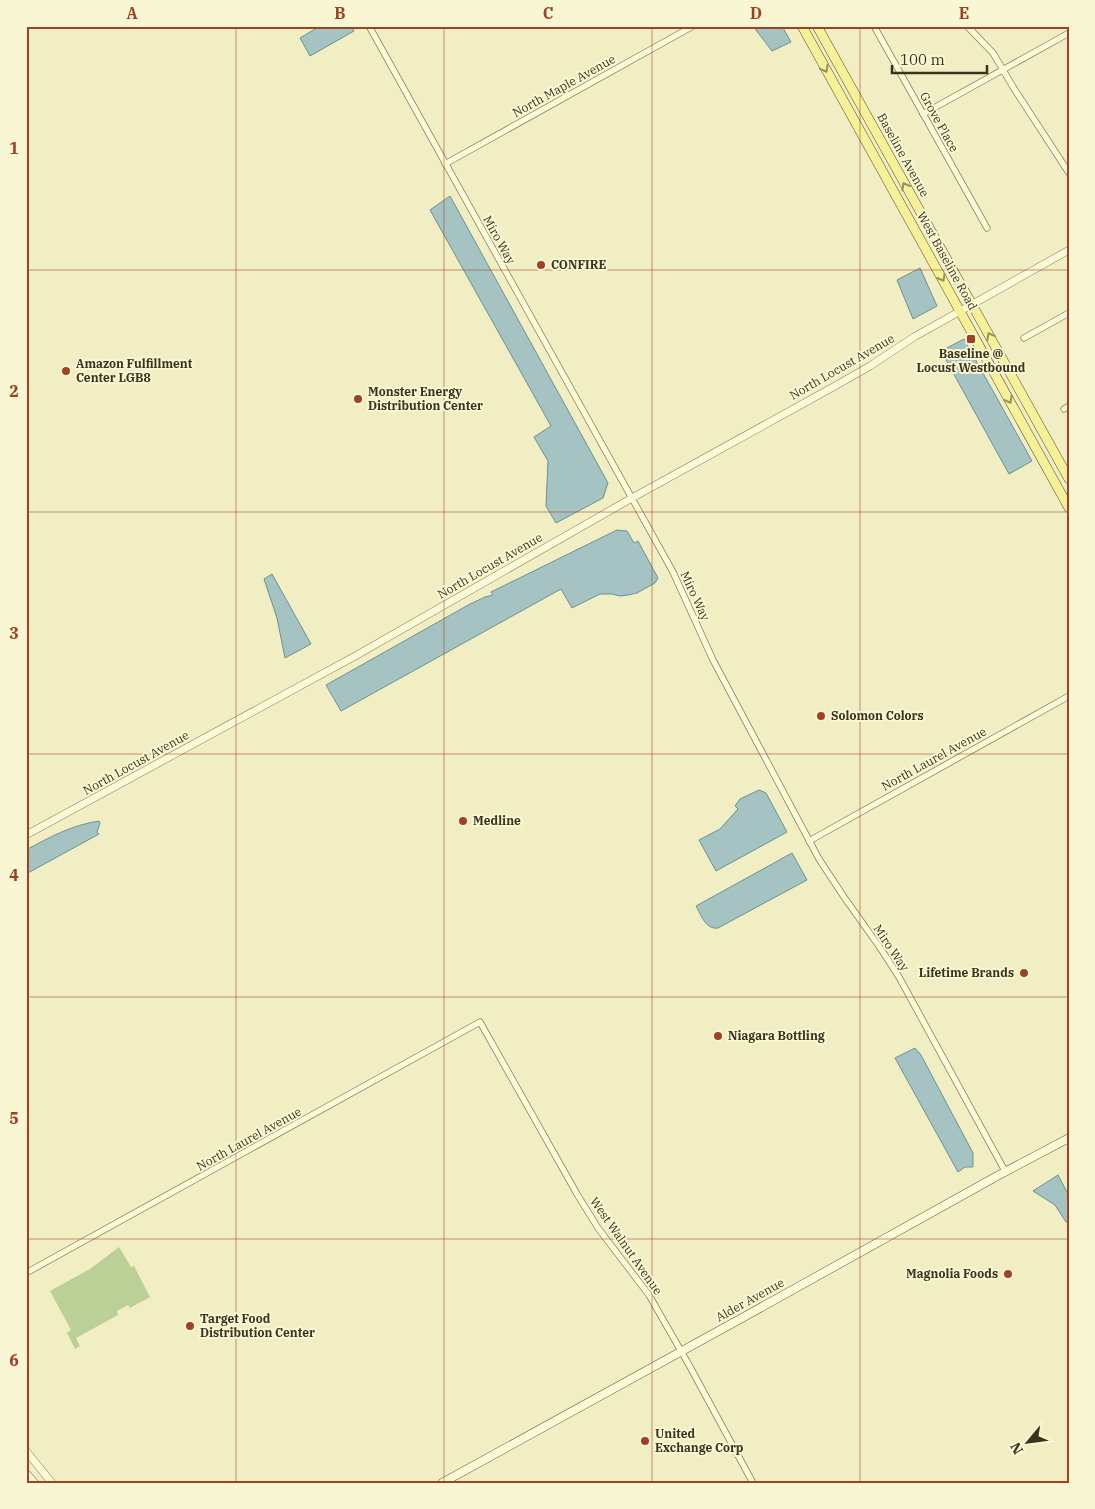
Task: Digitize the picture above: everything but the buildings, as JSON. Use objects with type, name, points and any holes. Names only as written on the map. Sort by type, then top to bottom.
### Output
[{"type":"main road","name":"West Baseline Road","points":[[802,26],[1069,508]]},
{"type":"main road","name":"Baseline Avenue","points":[[817,26],[1069,479]]},
{"type":"main road","name":"Alder Avenue","points":[[442,1483],[1005,1171],[1069,1138]]},
{"type":"street","name":"Miro Way","points":[[369,26],[674,572],[713,660],[809,841],[829,875],[899,977],[1005,1171]]},
{"type":"street","name":"North Maple Avenue","points":[[445,164],[693,26]]},
{"type":"street","name":"Grove Place","points":[[874,26],[987,228]]},
{"type":"street","points":[[967,26],[993,53],[1069,173]]},
{"type":"street","points":[[923,114],[1003,71],[1069,32],[1066,26]]},
{"type":"street","name":"North Locust Avenue","points":[[26,835],[366,650],[632,498],[842,382],[914,337],[1069,250]]},
{"type":"street","points":[[1024,338],[1069,313]]},
{"type":"street","name":"North Laurel Avenue","points":[[809,841],[1069,696]]},
{"type":"street","name":"North Laurel Avenue","points":[[26,1273],[480,1022]]},
{"type":"street","name":"West Walnut Avenue","points":[[480,1022],[598,1228],[649,1295],[753,1483]]},
{"type":"street","points":[[26,1451],[52,1483]]},
{"type":"street","points":[[26,1473],[34,1483]]},
{"type":"green space","points":[[119,1247],[131,1267],[134,1266],[150,1297],[130,1308],[128,1305],[117,1311],[118,1315],[76,1338],[80,1346],[75,1349],[67,1333],[71,1330],[50,1291],[90,1269]]},
{"type":"water","points":[[320,26],[351,26],[354,31],[310,56],[300,38]]},
{"type":"water","points":[[753,26],[782,26],[791,42],[772,51]]},
{"type":"water","points":[[450,196],[608,483],[603,498],[556,523],[546,506],[548,461],[534,437],[551,426],[430,210]]},
{"type":"water","points":[[920,268],[937,306],[913,319],[897,280]]},
{"type":"water","points":[[964,339],[1032,461],[1009,474],[941,351]]},
{"type":"water","points":[[617,530],[627,531],[634,543],[638,541],[658,578],[655,583],[637,593],[628,595],[600,594],[572,608],[561,589],[341,711],[326,685],[470,604],[493,595],[491,592]]},
{"type":"water","points":[[272,574],[311,644],[285,658],[277,618],[264,579]]},
{"type":"water","points":[[759,790],[766,793],[787,832],[716,871],[699,840],[720,829],[738,809],[735,806],[740,799]]},
{"type":"water","points":[[99,821],[97,832],[99,834],[26,874],[26,850],[70,829]]},
{"type":"water","points":[[792,853],[807,880],[718,928],[710,927],[704,921],[696,906]]},
{"type":"water","points":[[915,1048],[921,1055],[973,1153],[973,1167],[965,1167],[958,1172],[895,1058]]},
{"type":"water","points":[[1058,1175],[1069,1196],[1069,1221],[1066,1222],[1055,1205],[1033,1191]]},
{"type":"place","name":"CONFIRE","points":[[541,265]]},
{"type":"place","name":"Baseline @ Locust Westbound","points":[[971,339]]},
{"type":"place","name":"Amazon Fulfillment Center LGB8","points":[[66,371]]},
{"type":"place","name":"Monster Energy Distribution Center","points":[[358,399]]},
{"type":"place","name":"Solomon Colors","points":[[821,716]]},
{"type":"place","name":"Medline","points":[[463,821]]},
{"type":"place","name":"Lifetime Brands","points":[[1024,973]]},
{"type":"place","name":"Niagara Bottling","points":[[718,1036]]},
{"type":"place","name":"Magnolia Foods","points":[[1008,1274]]},
{"type":"place","name":"Target Food Distribution Center","points":[[190,1326]]},
{"type":"place","name":"United Exchange Corp","points":[[645,1441]]}]
